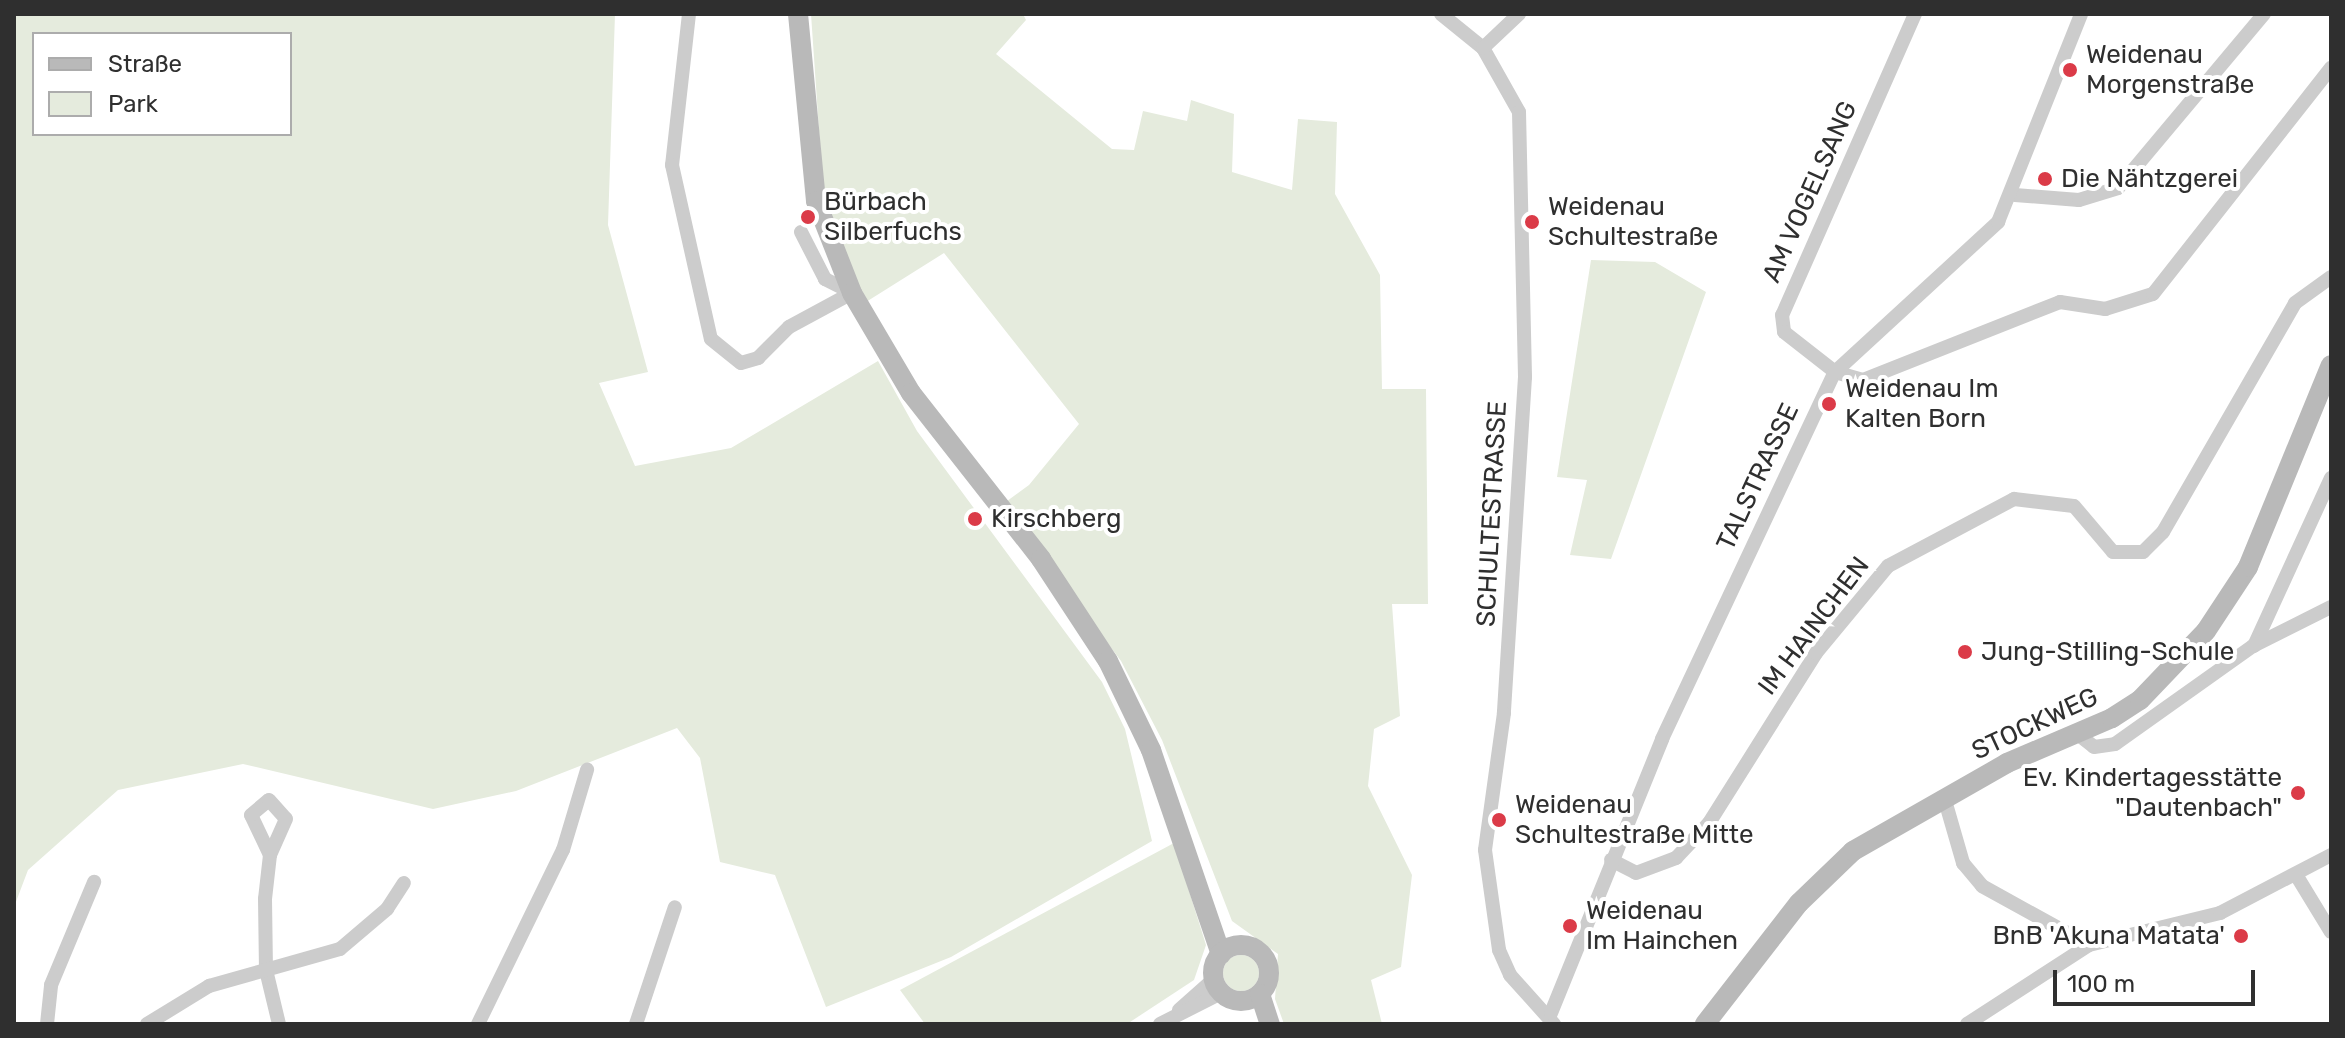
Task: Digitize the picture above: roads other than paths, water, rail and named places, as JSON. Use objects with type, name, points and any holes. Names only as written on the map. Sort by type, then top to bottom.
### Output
[{"type":"street","points":[[689,14],[672,165],[711,339],[741,363],[758,358],[789,327],[852,293]]},
{"type":"street","points":[[798,14],[811,175],[852,293],[911,393],[1041,559],[1108,661],[1228,950],[1217,986],[1167,1020]]},
{"type":"street","name":"SCHULTESTRASSE","points":[[1441,14],[1483,48],[1519,112],[1525,377],[1504,713],[1485,850],[1499,950],[1525,994],[1552,1018]]},
{"type":"street","points":[[1483,48],[1519,14]]},
{"type":"street","name":"AM VOGELSANG","points":[[1835,372],[1784,332],[1782,315],[1915,14]]},
{"type":"street","name":"TALSTRASSE","points":[[1552,1018],[1611,860],[1835,372],[1998,222],[2015,195],[2081,14]]},
{"type":"street","points":[[2015,195],[2079,200],[2118,188],[2264,14]]},
{"type":"street","points":[[1835,372],[1863,380],[2060,302],[2105,309],[2153,294],[2331,68]]},
{"type":"street","points":[[801,232],[825,279],[852,293]]},
{"type":"street","name":"IM HAINCHEN","points":[[1611,860],[1636,873],[1676,858],[1709,823],[1816,653],[1888,566],[2014,499],[2074,506],[2113,552],[2143,552],[2163,532],[2288,312],[2331,277]]},
{"type":"street","name":"STOCKWEG","points":[[1705,1024],[1825,875],[1869,839],[1944,797],[2140,700],[2228,602],[2331,365]]},
{"type":"street","points":[[2253,646],[2314,522],[2331,478]]},
{"type":"street","points":[[2314,522],[2331,517]]},
{"type":"street","points":[[2075,732],[2094,747],[2115,744],[2253,646],[2331,607]]},
{"type":"street","points":[[478,1024],[563,850],[587,770]]},
{"type":"street","points":[[1944,797],[1963,863],[1982,886],[2089,945]]},
{"type":"street","points":[[270,855],[266,970],[279,1024]]},
{"type":"street","points":[[1967,1024],[2089,945],[2170,930],[2298,878],[2331,855]]},
{"type":"street","points":[[2298,878],[2331,932]]},
{"type":"street","points":[[47,1024],[51,985],[94,882]]},
{"type":"street","points":[[147,1024],[188,995],[340,949],[387,909],[404,883]]},
{"type":"street","points":[[636,1024],[675,907]]},
{"type":"street","points":[[1228,950],[1253,948],[1266,961],[1269,978],[1252,998],[1256,1024]]},
{"type":"street","points":[[1217,986],[1252,998],[1270,1024]]},
{"type":"place","name":"Weidenau Morgenstraße","points":[[2070,70]]},
{"type":"place","name":"Die Nähtzgerei","points":[[2045,179]]},
{"type":"place","name":"Bürbach Silberfuchs","points":[[808,217]]},
{"type":"place","name":"Weidenau Schultestraße","points":[[1532,222]]},
{"type":"place","name":"Weidenau Im Kalten Born","points":[[1829,404]]},
{"type":"place","name":"Kirschberg","points":[[975,519]]},
{"type":"place","name":"Jung-Stilling-Schule","points":[[1965,652]]},
{"type":"place","name":"Ev. Kindertagesstätte \"Dautenbach\"","points":[[2298,793]]},
{"type":"place","name":"Weidenau Schultestraße Mitte","points":[[1499,820]]},
{"type":"place","name":"Weidenau Im Hainchen","points":[[1570,926]]},
{"type":"place","name":"BnB 'Akuna Matata'","points":[[2241,936]]}]
